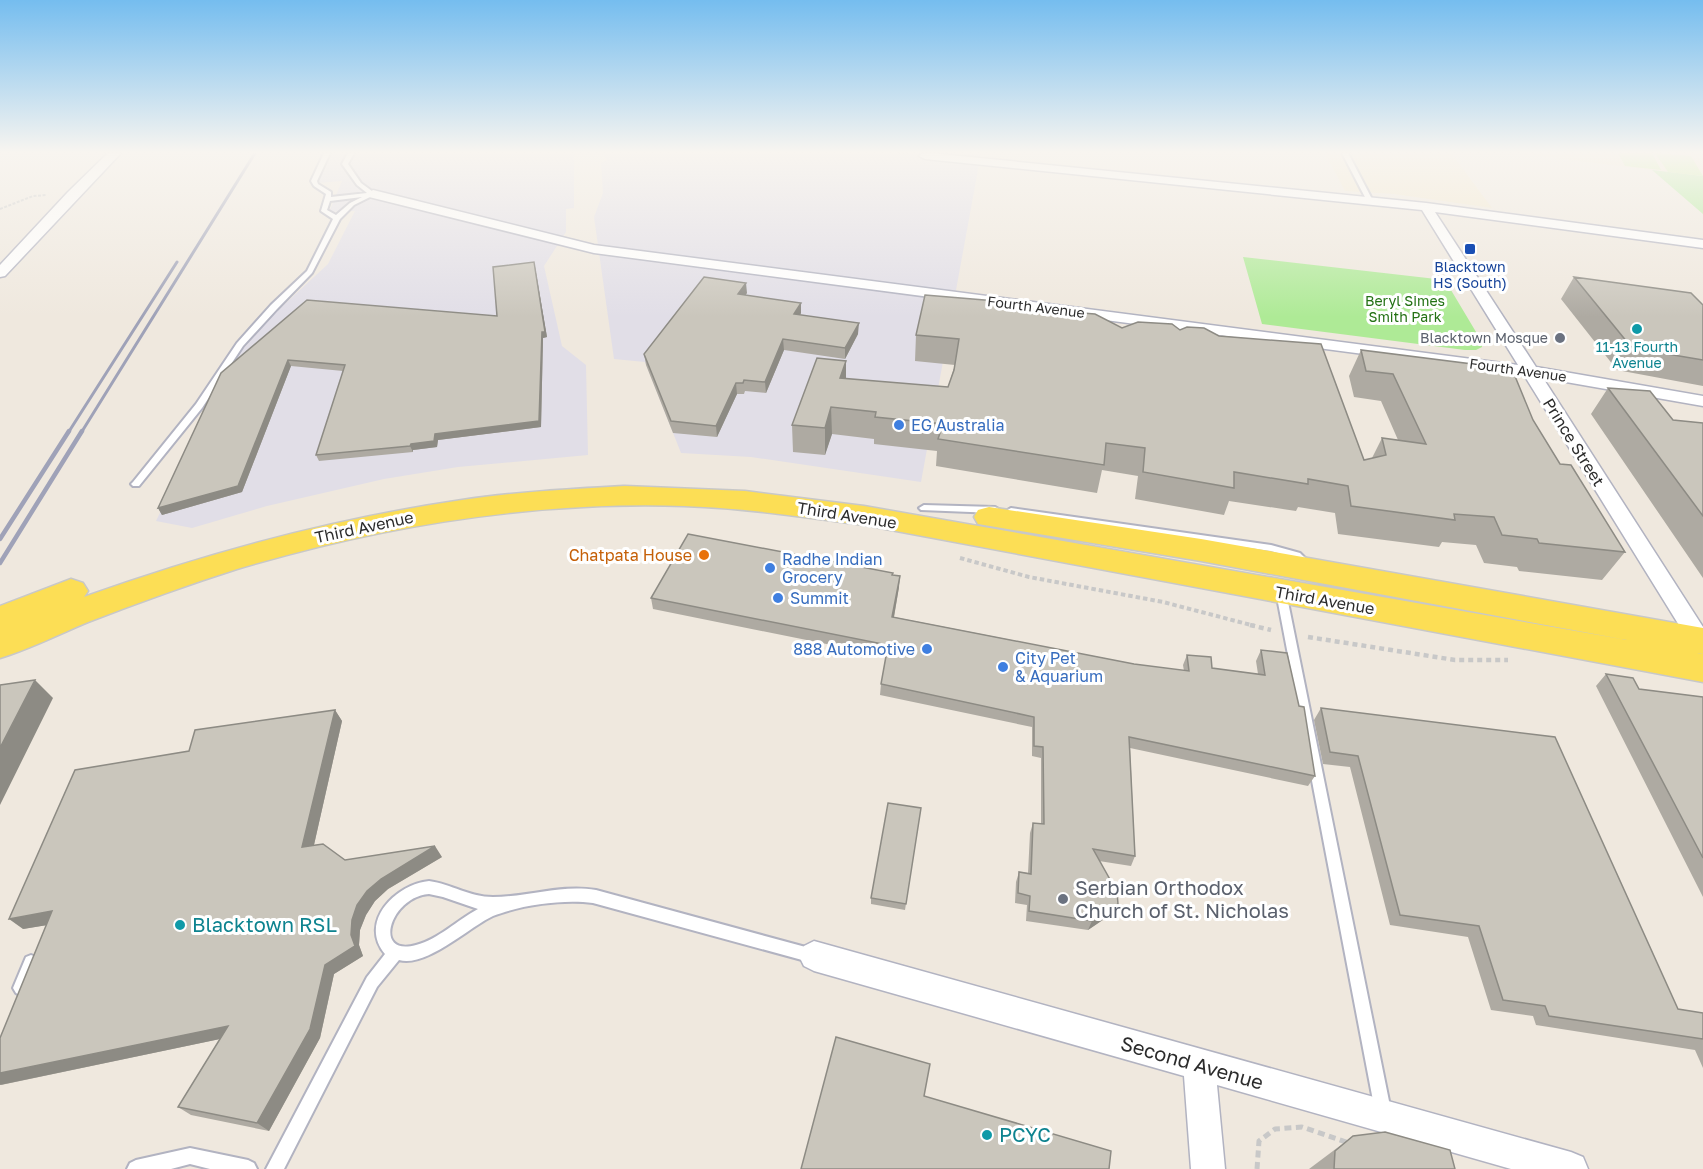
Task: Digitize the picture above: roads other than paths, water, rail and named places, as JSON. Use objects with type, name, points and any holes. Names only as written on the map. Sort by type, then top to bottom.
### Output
[{"type":"main road","name":"Third Avenue","points":[[0,620],[92,583],[193,547],[276,524],[424,492],[502,482],[623,475],[713,478],[819,489],[924,508],[1100,534],[1311,569],[1702,648]]},
{"type":"main road","name":"Third Avenue","points":[[0,645],[108,601],[210,565],[279,546],[404,518],[455,509],[580,497],[697,497],[806,507],[1281,592],[1702,648]]},
{"type":"street","points":[[0,273],[60,208]]},
{"type":"street","name":"Fourth Avenue","points":[[427,208],[594,249],[1529,371],[1703,401]]},
{"type":"street","name":"Prince Street","points":[[1426,208],[1702,648]]},
{"type":"street","points":[[1430,208],[1703,244]]},
{"type":"street","name":"Second Avenue","points":[[814,956],[1570,1169]]},
{"type":"street","points":[[1199,1065],[1208,1169]]},
{"type":"lane","points":[[325,208],[324,211],[337,218]]},
{"type":"lane","points":[[136,484],[199,406],[240,345],[273,307],[310,272],[337,218],[348,208]]},
{"type":"lane","points":[[1281,592],[1384,1117]]},
{"type":"lane","points":[[506,905],[462,900],[434,888],[412,892],[392,907],[385,918],[382,928],[383,938],[388,946],[396,951],[407,954],[420,952],[476,918],[506,905],[568,895],[606,899],[814,956]]},
{"type":"lane","points":[[275,1169],[372,982],[396,951]]},
{"type":"lane","points":[[15,1003],[31,962]]},
{"type":"lane","points":[[136,1169],[190,1156],[248,1169]]},
{"type":"railway","points":[[81,433],[221,208]]},
{"type":"railway","points":[[68,433],[177,262]]},
{"type":"railway","points":[[0,539],[69,431]]},
{"type":"railway","points":[[0,563],[82,431]]},
{"type":"place","name":"Blacktown HS (South)","points":[[1470,249]]},
{"type":"place","name":"11-13 Fourth Avenue","points":[[1637,329]]},
{"type":"place","name":"Blacktown Mosque","points":[[1560,338]]},
{"type":"place","name":"EG Australia","points":[[899,425]]},
{"type":"place","name":"Chatpata House","points":[[704,555]]},
{"type":"place","name":"Radhe Indian Grocery","points":[[770,568]]},
{"type":"place","name":"Summit","points":[[778,598]]},
{"type":"place","name":"888 Automotive","points":[[927,649]]},
{"type":"place","name":"City Pet & Aquarium","points":[[1003,667]]},
{"type":"place","name":"Serbian Orthodox Church of St. Nicholas","points":[[1063,899]]},
{"type":"place","name":"Blacktown RSL","points":[[180,925]]},
{"type":"place","name":"PCYC","points":[[987,1135]]},
{"type":"park label","name":"Beryl Simes Smith Park","points":[[1405,310]]}]
